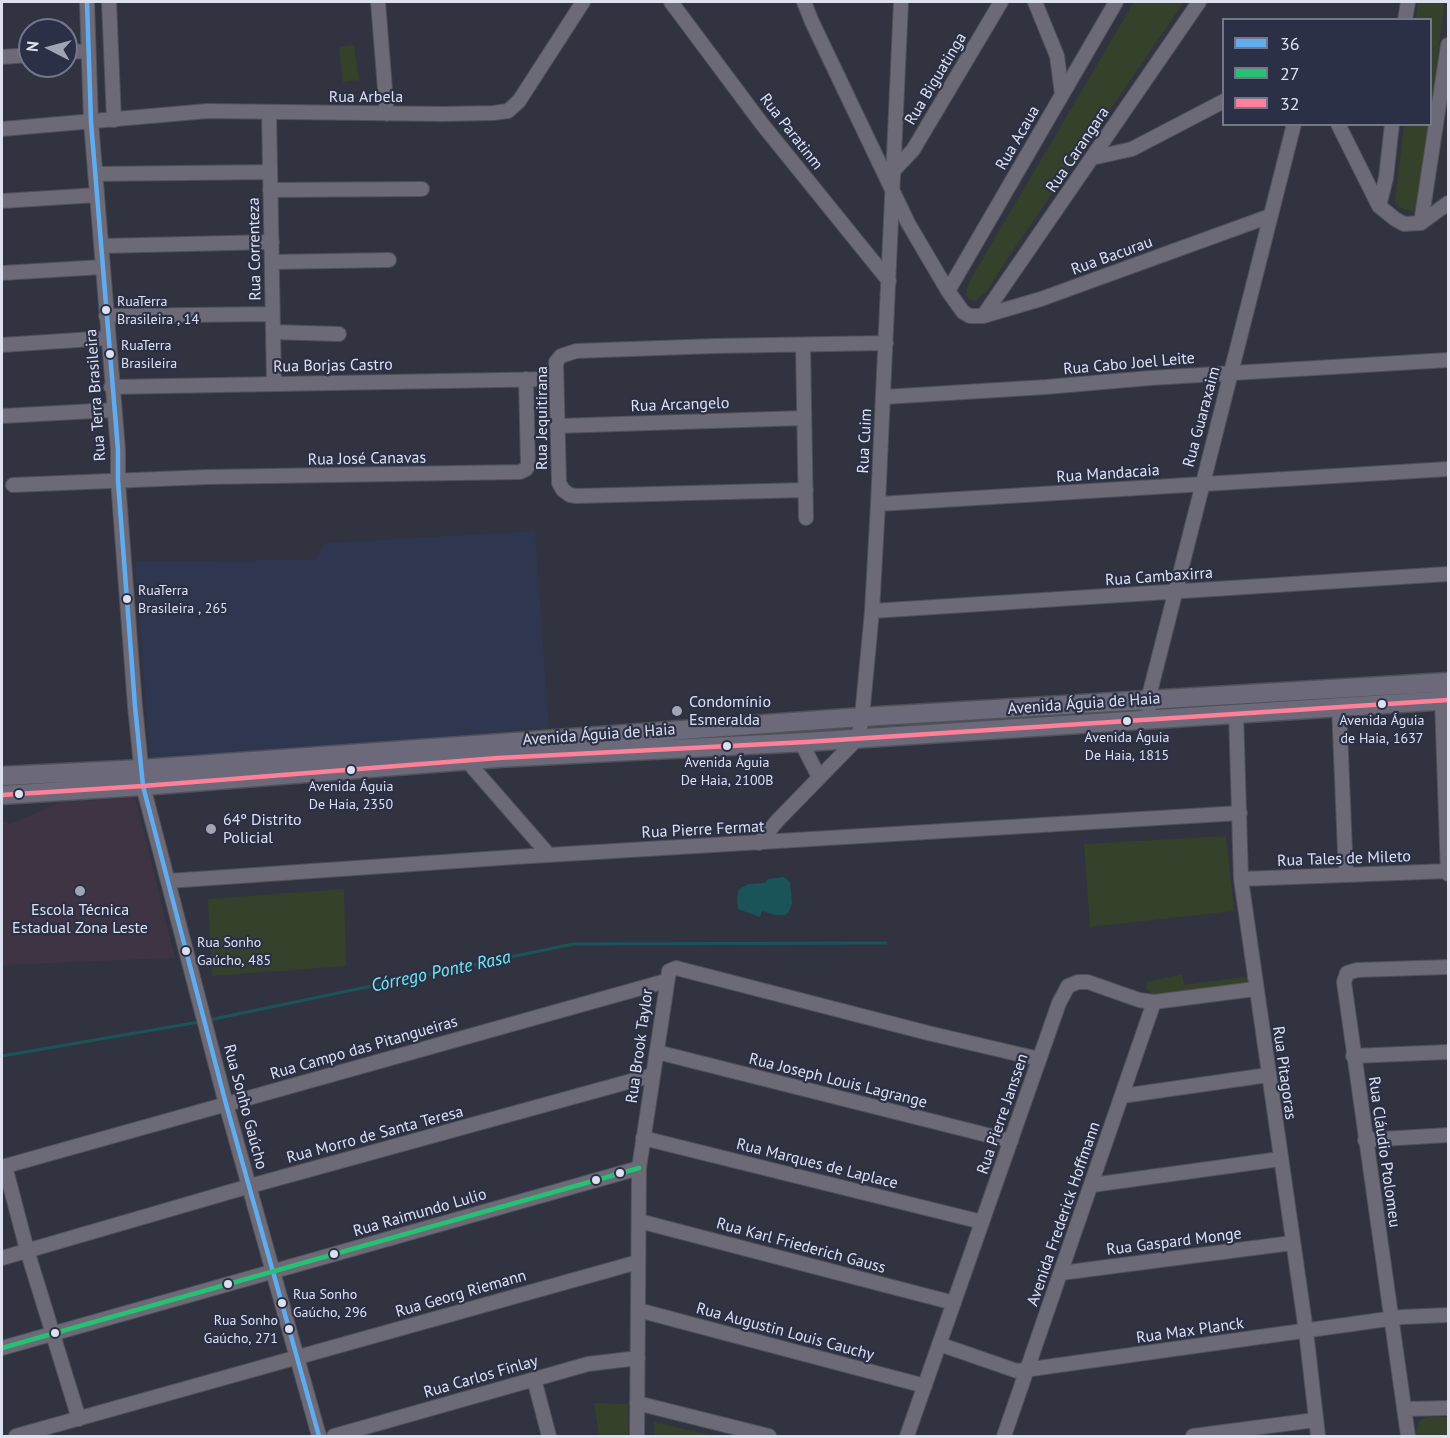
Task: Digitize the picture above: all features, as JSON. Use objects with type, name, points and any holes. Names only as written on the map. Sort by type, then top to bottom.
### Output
[{"type":"main road","name":"Avenida Águia de Haia","points":[[2,776],[142,778],[801,742],[1449,682]]},
{"type":"main road","name":"Avenida Águia de Haia","points":[[2,795],[142,778],[513,741],[862,717],[1149,709],[1236,712],[1445,700]]},
{"type":"main road","points":[[505,758],[501,754],[502,749],[513,741]]},
{"type":"street","name":"Rua Terra Brasileira","points":[[87,2],[91,122],[142,778]]},
{"type":"street","points":[[109,2],[114,120]]},
{"type":"street","points":[[378,2],[387,114]]},
{"type":"street","name":"Rua Arbela","points":[[2,129],[208,111],[483,114],[508,111],[519,101],[583,2]]},
{"type":"street","name":"Rua Paratinm","points":[[671,2],[762,124],[889,281]]},
{"type":"street","points":[[804,2],[908,223],[948,291]]},
{"type":"street","name":"Rua Cuim","points":[[858,738],[872,611],[895,169],[901,2]]},
{"type":"street","name":"Rua Biguatinga","points":[[895,169],[913,150],[1001,2]]},
{"type":"street","points":[[1035,2],[1057,56],[1062,94]]},
{"type":"street","name":"Rua Acaua","points":[[948,291],[1116,2]]},
{"type":"street","name":"Rua Carangara","points":[[983,316],[1199,2]]},
{"type":"street","points":[[1405,18],[1407,2]]},
{"type":"street","points":[[1421,223],[1449,45]]},
{"type":"street","points":[[78,51],[88,51]]},
{"type":"street","points":[[2,57],[18,56]]},
{"type":"street","points":[[1092,158],[1132,149],[1222,102]]},
{"type":"street","name":"Rua Correnteza","points":[[269,113],[274,384]]},
{"type":"street","name":"Rua Guaraxaim","points":[[1149,709],[1201,485],[1293,126]]},
{"type":"street","points":[[1339,126],[1379,206],[1395,219],[1404,224],[1421,223],[1449,202]]},
{"type":"street","points":[[1379,206],[1386,178],[1392,126]]},
{"type":"street","points":[[95,174],[270,172]]},
{"type":"street","points":[[270,190],[422,189]]},
{"type":"street","points":[[2,201],[97,195]]},
{"type":"street","name":"Rua Bacurau","points":[[948,291],[963,312],[970,316],[983,316],[1041,299],[1270,216]]},
{"type":"street","points":[[101,246],[272,242]]},
{"type":"street","points":[[272,262],[389,260]]},
{"type":"street","points":[[2,273],[103,267]]},
{"type":"street","points":[[106,316],[272,314]]},
{"type":"street","points":[[273,332],[339,334]]},
{"type":"street","points":[[2,345],[108,338]]},
{"type":"street","name":"Rua Jequitirana","points":[[806,490],[570,495],[559,483],[555,379],[558,358],[576,351],[886,344]]},
{"type":"street","points":[[803,345],[806,518]]},
{"type":"street","name":"Rua Cabo Joel Leite","points":[[884,397],[1449,360]]},
{"type":"street","name":"Rua José Canavas","points":[[13,485],[207,477],[523,471],[528,466],[526,379]]},
{"type":"street","name":"Rua Borjas Castro","points":[[111,387],[555,379]]},
{"type":"street","points":[[2,416],[113,410]]},
{"type":"street","name":"Rua Arcangelo","points":[[557,426],[804,418]]},
{"type":"street","name":"Rua Mandacaia","points":[[878,504],[1449,469]]},
{"type":"street","name":"Rua Cambaxirra","points":[[872,611],[1449,574]]},
{"type":"street","points":[[1445,700],[1448,872]]},
{"type":"street","points":[[1340,707],[1346,875]]},
{"type":"street","name":"Rua Pitagoras","points":[[1236,712],[1241,879],[1306,1331],[1318,1437]]},
{"type":"street","points":[[759,843],[858,738]]},
{"type":"street","points":[[801,742],[819,777]]},
{"type":"street","points":[[467,761],[549,855]]},
{"type":"street","name":"Rua Sonho Gaúcho","points":[[142,778],[226,1104],[319,1437]]},
{"type":"street","name":"Rua Pierre Fermat","points":[[168,880],[1240,813]]},
{"type":"street","name":"Rua Tales de Mileto","points":[[1241,879],[1448,872]]},
{"type":"street","name":"Rua Cláudio Ptolomeu","points":[[1408,1437],[1344,982],[1347,973],[1357,970],[1449,967]]},
{"type":"street","name":"Rua Brook Taylor","points":[[637,1437],[639,1168],[669,971],[676,968],[1039,1059]]},
{"type":"street","name":"Rua Campo das Pitangueiras","points":[[3,1167],[666,981]]},
{"type":"street","name":"Rua Pierre Janssen","points":[[907,1437],[1039,1059],[1063,993],[1068,986],[1078,982],[1088,982],[1138,1000],[1154,1002],[1256,989]]},
{"type":"street","name":"Avenida Frederick Hoffmann","points":[[1004,1437],[1154,1002]]},
{"type":"street","name":"Rua Joseph Louis Lagrange","points":[[657,1052],[1011,1141]]},
{"type":"street","points":[[1353,1056],[1449,1052]]},
{"type":"street","name":"Rua Morro de Santa Teresa","points":[[2,1258],[250,1186],[653,1075]]},
{"type":"street","points":[[1122,1096],[1268,1075]]},
{"type":"street","name":"Rua Marques de Laplace","points":[[643,1138],[982,1222]]},
{"type":"street","points":[[1365,1140],[1448,1139]]},
{"type":"street","points":[[1092,1185],[1280,1159]]},
{"type":"street","points":[[3,1167],[78,1419]]},
{"type":"street","name":"Rua Raimundo Lulio","points":[[2,1348],[639,1168]]},
{"type":"street","name":"Rua Karl Friederich Gauss","points":[[639,1221],[954,1303]]},
{"type":"street","name":"Rua Gaspard Monge","points":[[1061,1273],[1292,1244]]},
{"type":"street","name":"Rua Georg Riemann","points":[[16,1437],[638,1262]]},
{"type":"street","name":"Rua Augustin Louis Cauchy","points":[[638,1310],[925,1386]]},
{"type":"street","name":"Rua Max Planck","points":[[939,1344],[1017,1371],[1391,1318],[1449,1315]]},
{"type":"street","name":"Rua Carlos Finlay","points":[[334,1437],[588,1364],[638,1358]]},
{"type":"street","points":[[534,1379],[549,1437]]},
{"type":"street","points":[[637,1403],[769,1437]]},
{"type":"street","points":[[1404,1409],[1449,1408]]},
{"type":"street","points":[[1193,1437],[1316,1420]]},
{"type":"shaded area","points":[[1134,2],[1184,2],[985,294],[983,293],[976,301],[969,299],[966,294],[969,282]]},
{"type":"shaded area","points":[[1418,2],[1442,3],[1444,6],[1432,102],[1432,18],[1416,18]]},
{"type":"shaded area","points":[[354,45],[359,80],[343,82],[339,47]]},
{"type":"shaded area","points":[[1404,126],[1429,126],[1419,207],[1412,211],[1401,208],[1395,201]]},
{"type":"shaded area","points":[[535,531],[549,728],[467,735],[466,739],[150,759],[135,561],[315,560],[324,544],[327,543]]},
{"type":"shaded area","points":[[549,728],[549,733],[466,739],[466,735]]},
{"type":"shaded area","name":"Escola Técnica Estadual Zona Leste","points":[[132,798],[136,801],[175,958],[2,965],[2,822],[11,824],[61,802]]},
{"type":"shaded area","points":[[1226,836],[1234,911],[1090,927],[1084,844]]},
{"type":"shaded area","points":[[784,877],[790,882],[792,903],[789,912],[785,915],[762,911],[760,917],[738,909],[739,889],[749,884],[765,883],[768,879]]},
{"type":"shaded area","points":[[344,889],[346,966],[212,976],[208,899]]},
{"type":"shaded area","points":[[1182,974],[1184,985],[1253,976],[1255,989],[1165,1002],[1146,989],[1147,982]]},
{"type":"shaded area","points":[[594,1403],[628,1404],[628,1436],[599,1436]]},
{"type":"shaded area","points":[[1428,1417],[1448,1417],[1448,1436],[1415,1436],[1420,1420]]},
{"type":"shaded area","points":[[654,1422],[713,1436],[655,1436]]},
{"type":"waterway","name":"Córrego Ponte Rasa","points":[[209,1020],[573,944],[886,943]]},
{"type":"waterway","name":"Córrego Ponte Rasa","points":[[2,1056],[199,1022]]},
{"type":"transit line","name":"36","points":[[87,2],[91,122],[143,786],[226,1104],[319,1436]]},
{"type":"transit line","name":"32","points":[[2,795],[498,758],[806,742],[1448,700]]},
{"type":"transit line","name":"27","points":[[2,1348],[639,1168]]},
{"type":"place","name":"RuaTerra Brasileira , 14","points":[[106,310]]},
{"type":"place","name":"RuaTerra Brasileira","points":[[110,354]]},
{"type":"place","name":"RuaTerra Brasileira , 265","points":[[127,599]]},
{"type":"place","name":"Avenida Águia de Haia, 1637","points":[[1382,704]]},
{"type":"place","name":"Condomínio Esmeralda","points":[[677,711]]},
{"type":"place","name":"Avenida Águia De Haia, 1815","points":[[1127,721]]},
{"type":"place","name":"Avenida Águia De Haia, 2100B","points":[[727,746]]},
{"type":"place","name":"Avenida Águia De Haia, 2350","points":[[351,770]]},
{"type":"place","name":"64º Distrito Policial","points":[[211,829]]},
{"type":"place","name":"Escola Técnica Estadual Zona Leste","points":[[80,891]]},
{"type":"place","name":"Rua Sonho Gaúcho, 485","points":[[186,951]]},
{"type":"place","name":"Rua Sonho Gaúcho, 296","points":[[282,1303]]},
{"type":"place","name":"Rua Sonho Gaúcho, 271","points":[[289,1329]]}]
